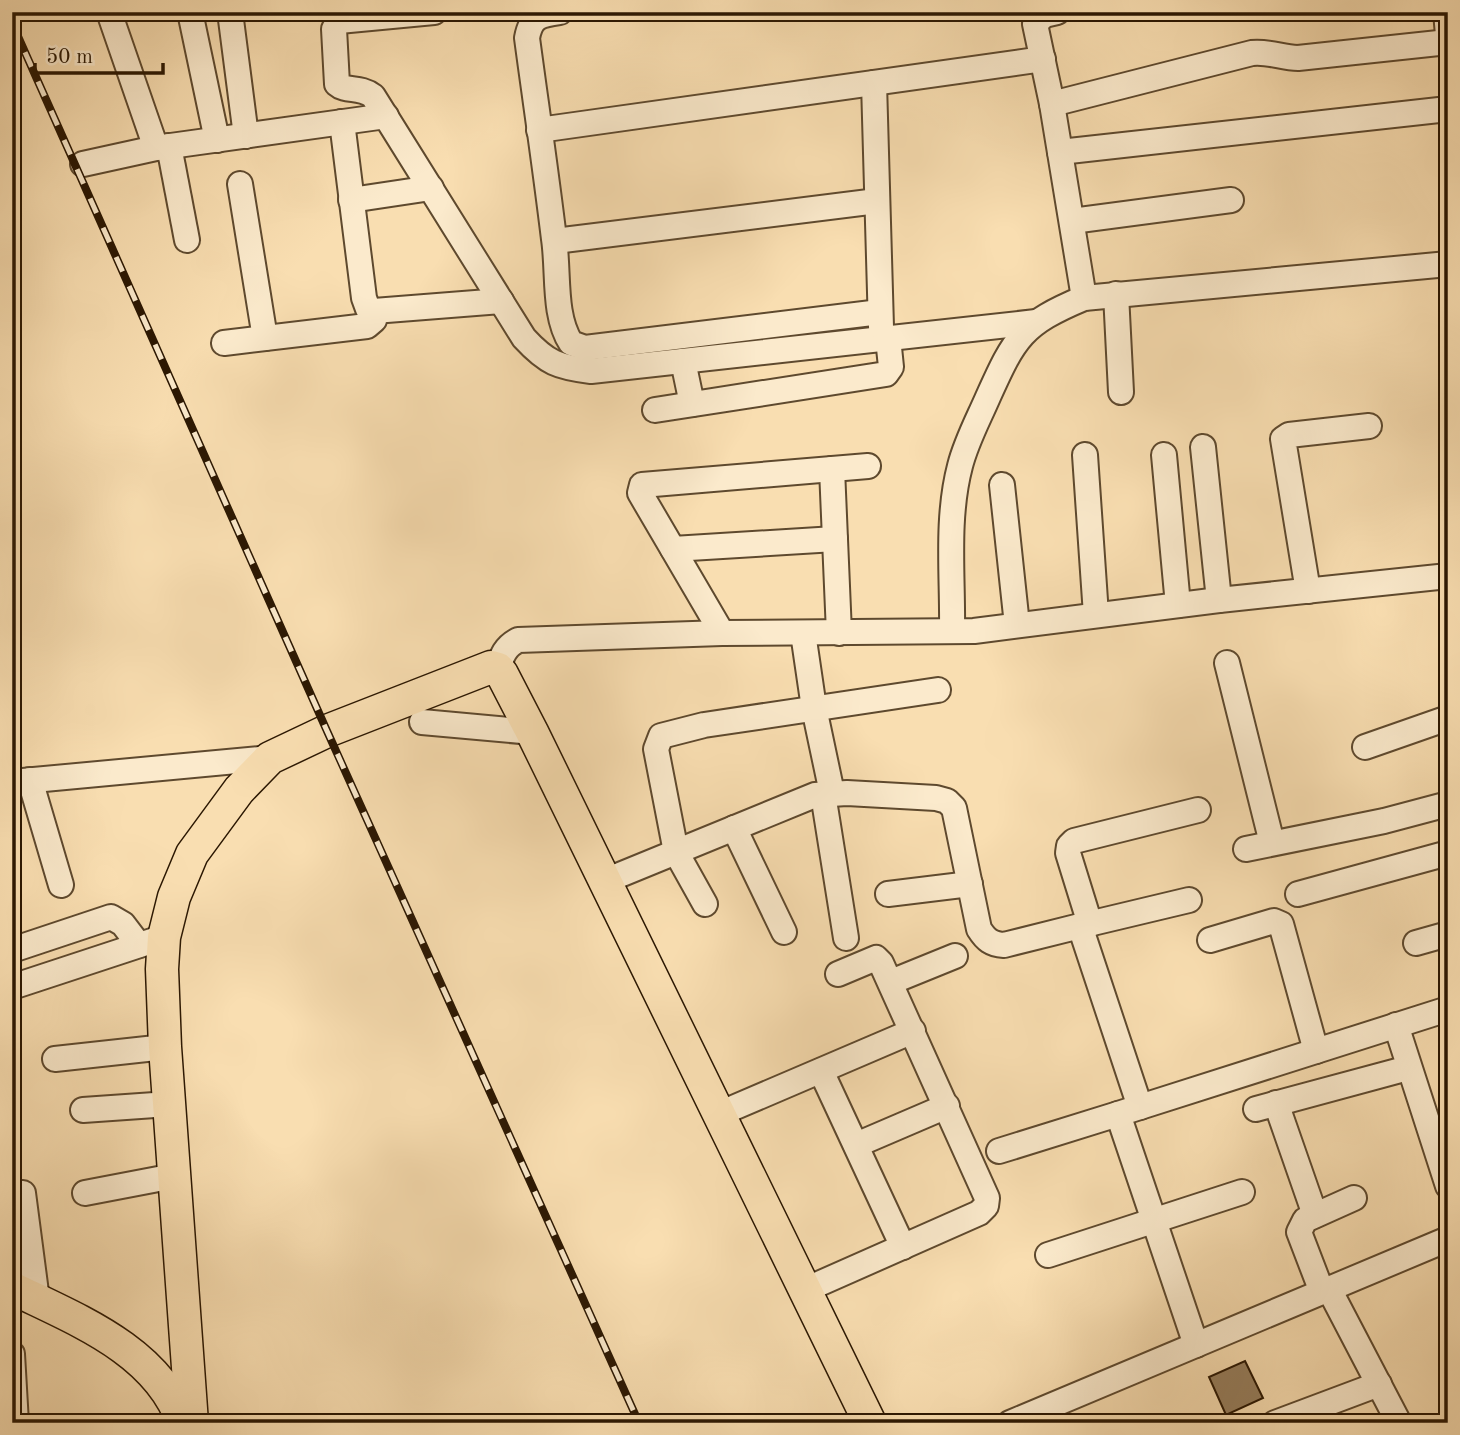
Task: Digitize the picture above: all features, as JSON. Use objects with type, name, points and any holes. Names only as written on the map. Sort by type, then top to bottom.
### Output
[{"type":"main road","points":[[192,1423],[165,1047],[162,969],[152,942],[192,854],[239,790],[270,758],[327,731],[491,667],[498,669],[533,732],[870,1423]]},
{"type":"main road","points":[[25,1294],[98,1331],[132,1354],[158,1380],[178,1410],[183,1423]]},
{"type":"street","points":[[108,12],[162,147],[187,240]]},
{"type":"street","points":[[190,12],[217,140]]},
{"type":"street","points":[[230,12],[246,136]]},
{"type":"street","points":[[435,12],[368,15],[344,19],[335,24],[335,78],[340,87],[366,90],[373,96],[524,338],[543,358],[563,368],[591,371],[1036,322]]},
{"type":"street","points":[[560,12],[538,17],[530,25],[527,38],[555,241],[563,331],[571,344],[585,348],[880,312]]},
{"type":"street","points":[[1057,12],[1044,15],[1035,24],[1052,104],[1084,298]]},
{"type":"street","points":[[1446,12],[1448,35]]},
{"type":"street","points":[[1052,104],[1252,52],[1264,51],[1298,58],[1448,42]]},
{"type":"street","points":[[539,130],[1043,59]]},
{"type":"street","points":[[655,410],[886,374],[891,367],[880,312],[874,83]]},
{"type":"street","points":[[1060,152],[1448,109]]},
{"type":"street","points":[[83,164],[162,147],[386,116]]},
{"type":"street","points":[[342,122],[365,304],[368,309],[374,311],[501,301]]},
{"type":"street","points":[[240,184],[265,338]]},
{"type":"street","points":[[351,200],[431,188]]},
{"type":"street","points":[[1072,221],[1231,200]]},
{"type":"street","points":[[555,241],[877,201]]},
{"type":"street","points":[[952,631],[953,512],[960,467],[967,444],[1009,352],[1036,322],[1051,312],[1084,298],[1448,264]]},
{"type":"street","points":[[1116,294],[1121,392]]},
{"type":"street","points":[[224,343],[368,326],[374,320],[374,311]]},
{"type":"street","points":[[760,352],[769,392]]},
{"type":"street","points":[[683,361],[692,404]]},
{"type":"street","points":[[1308,591],[1283,439],[1289,435],[1368,426]]},
{"type":"street","points":[[1203,447],[1220,600]]},
{"type":"street","points":[[1085,455],[1096,615]]},
{"type":"street","points":[[1164,455],[1178,605]]},
{"type":"street","points":[[722,633],[640,493],[642,485],[868,466]]},
{"type":"street","points":[[832,468],[839,633]]},
{"type":"street","points":[[1002,485],[1017,625]]},
{"type":"street","points":[[673,549],[835,539]]},
{"type":"street","points":[[498,669],[503,653],[509,645],[518,640],[722,633],[952,631],[1448,576]]},
{"type":"street","points":[[803,633],[845,938]]},
{"type":"street","points":[[1227,663],[1272,843]]},
{"type":"street","points":[[705,904],[676,852],[656,749],[661,736],[704,725],[938,690]]},
{"type":"street","points":[[422,722],[533,732]]},
{"type":"street","points":[[1364,747],[1446,725]]},
{"type":"street","points":[[61,885],[21,781],[270,758]]},
{"type":"street","points":[[605,881],[827,793],[936,798],[947,801],[954,808],[979,929],[985,939],[993,944],[1004,945],[1189,900]]},
{"type":"street","points":[[1246,849],[1384,821],[1448,804]]},
{"type":"street","points":[[1196,1345],[1154,1219],[1068,853],[1069,846],[1074,842],[1198,810]]},
{"type":"street","points":[[734,828],[784,932]]},
{"type":"street","points":[[1298,894],[1448,853]]},
{"type":"street","points":[[888,894],[970,884]]},
{"type":"street","points":[[12,950],[111,917],[152,942]]},
{"type":"street","points":[[1210,940],[1274,921],[1281,924],[1316,1051]]},
{"type":"street","points":[[1416,943],[1448,933]]},
{"type":"street","points":[[12,987],[152,942]]},
{"type":"street","points":[[891,982],[956,956]]},
{"type":"street","points":[[805,1290],[979,1213],[986,1206],[988,1198],[881,963],[876,958],[838,974]]},
{"type":"street","points":[[999,1151],[1448,1009]]},
{"type":"street","points":[[1396,1025],[1448,1186]]},
{"type":"street","points":[[719,1114],[913,1031]]},
{"type":"street","points":[[54,1059],[165,1047]]},
{"type":"street","points":[[821,1071],[903,1247]]},
{"type":"street","points":[[1315,1215],[1266,1106],[1397,1072]]},
{"type":"street","points":[[83,1110],[169,1104]]},
{"type":"street","points":[[856,1145],[947,1106]]},
{"type":"street","points":[[85,1193],[174,1176]]},
{"type":"street","points":[[1048,1255],[1242,1192]]},
{"type":"street","points":[[23,1193],[25,1294]]},
{"type":"street","points":[[1354,1198],[1305,1220],[1299,1232],[1326,1290],[1399,1423]]},
{"type":"street","points":[[1010,1423],[1448,1239]]},
{"type":"street","points":[[12,1354],[16,1423]]},
{"type":"street","points":[[1275,1423],[1379,1384]]},
{"type":"building","points":[[1245,1361],[1263,1398],[1226,1415],[1209,1377]]},
{"type":"railway","points":[[12,23],[639,1423]]}]
